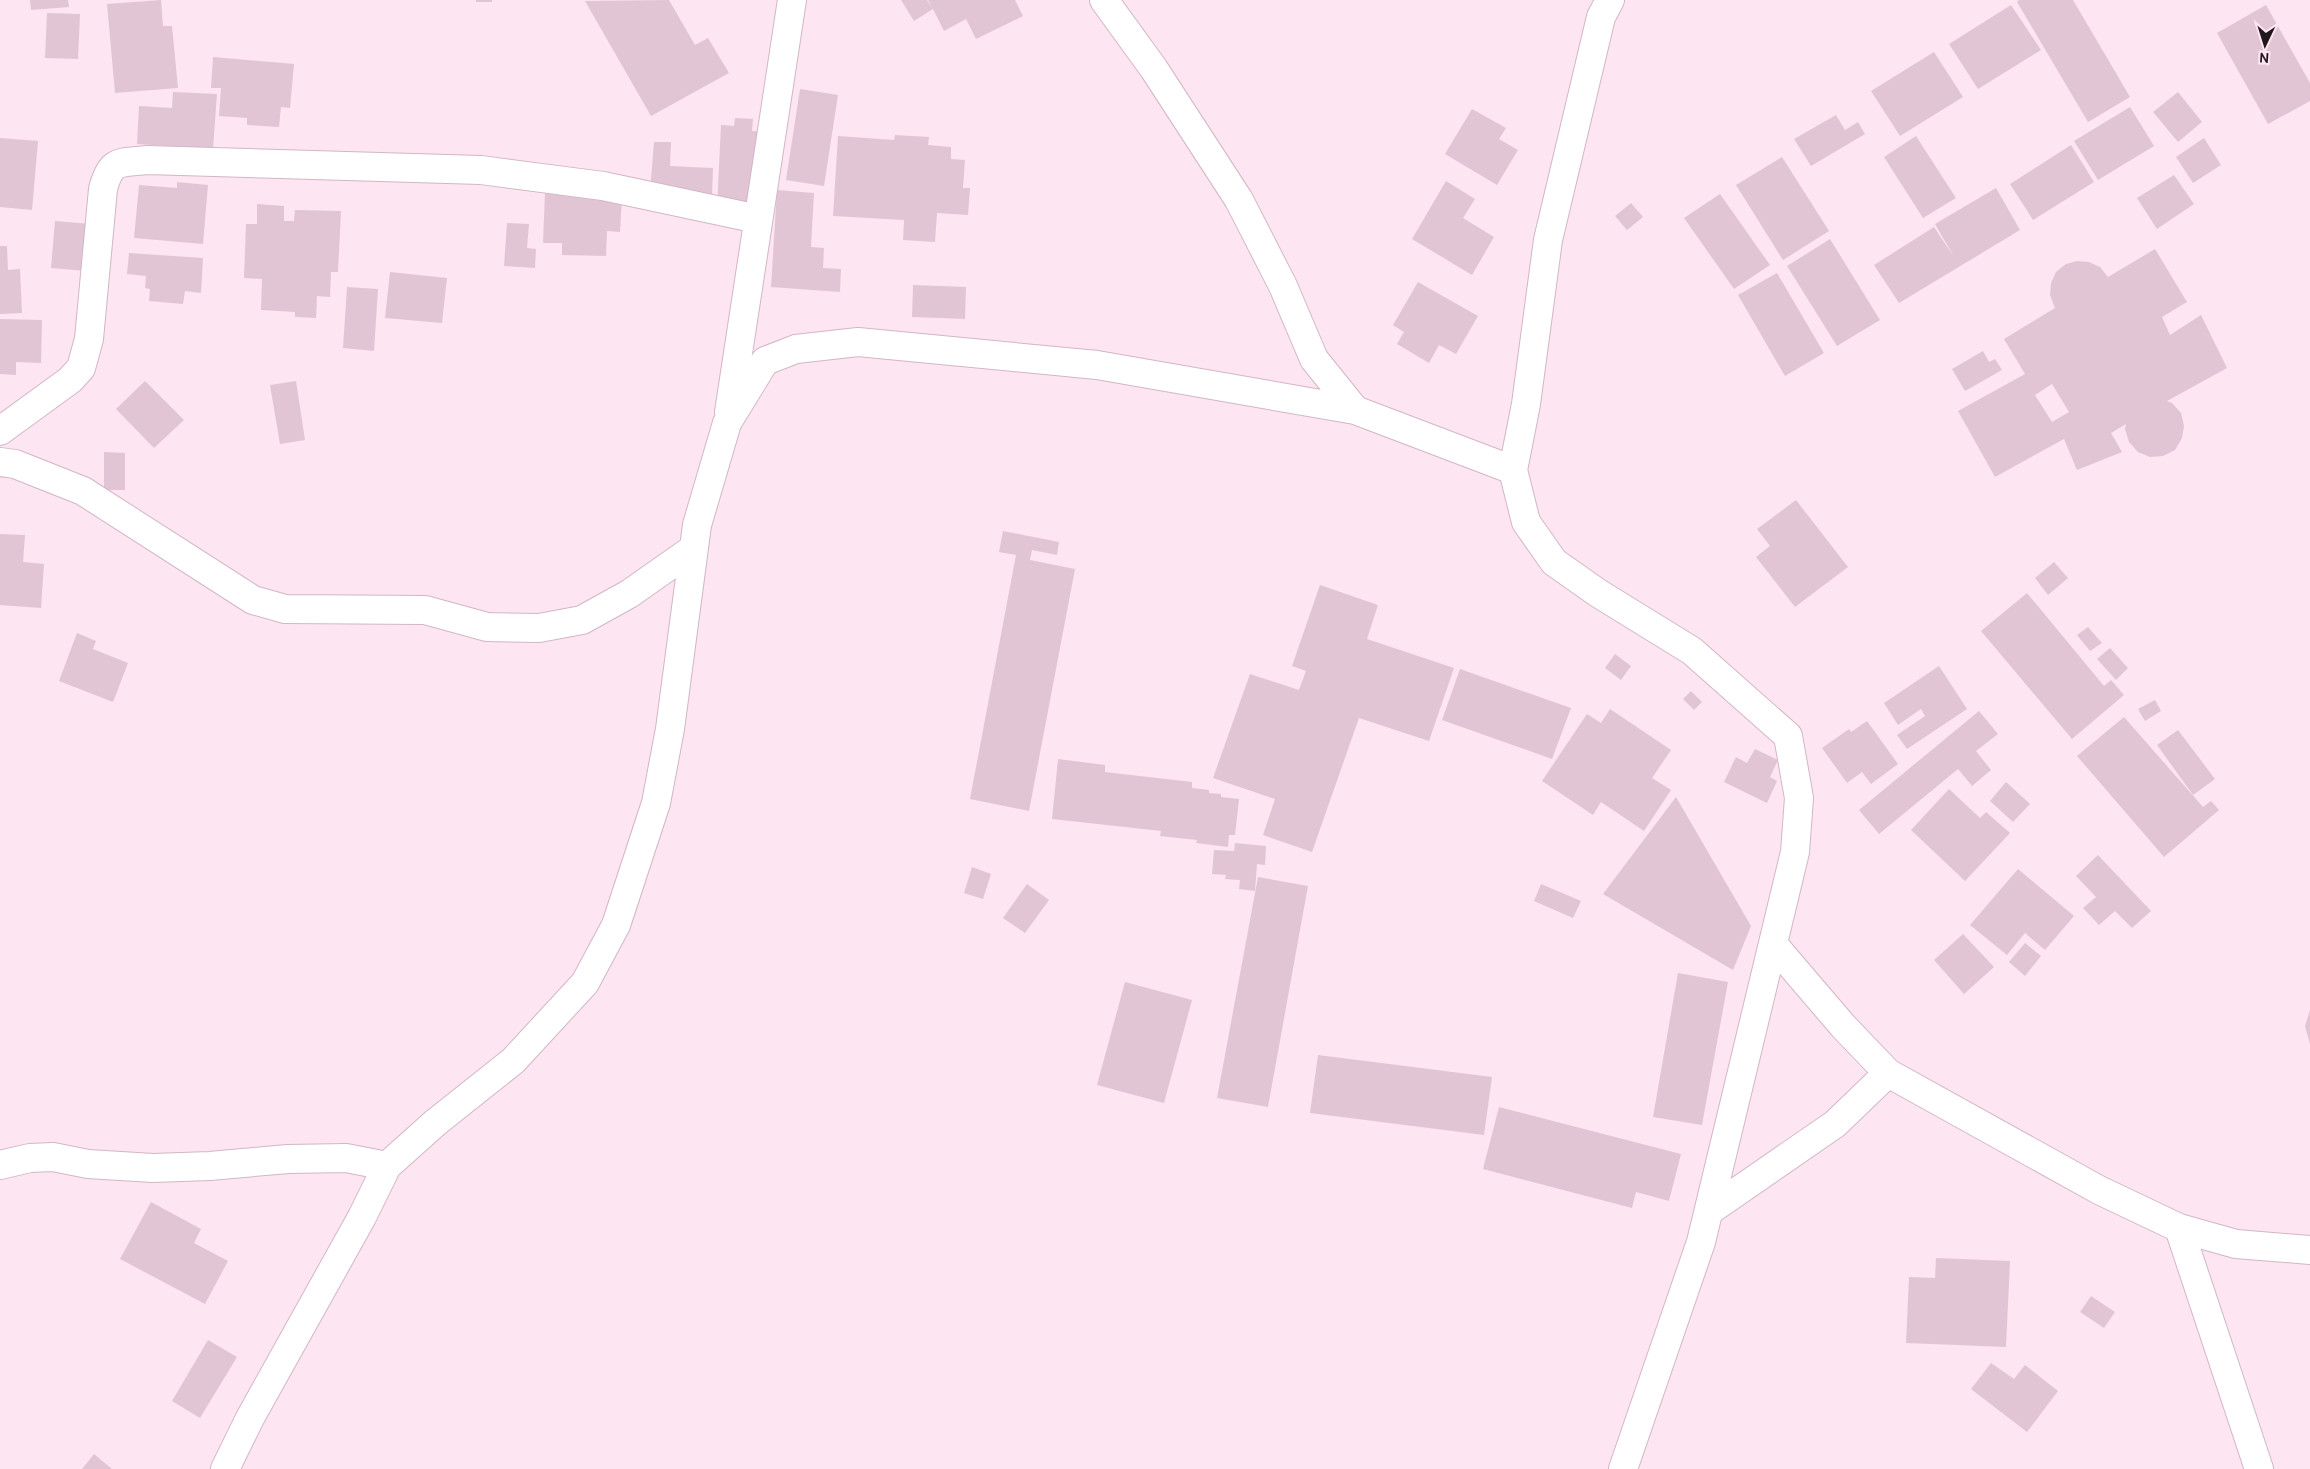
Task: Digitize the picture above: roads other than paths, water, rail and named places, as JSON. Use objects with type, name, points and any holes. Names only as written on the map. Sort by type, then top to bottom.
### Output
[{"type":"street","points":[[225,1469],[250,1418],[362,1217],[387,1166],[435,1123],[513,1061],[586,983],[616,925],[656,804],[670,728],[697,525],[727,423],[792,0]]},
{"type":"street","points":[[1104,0],[1154,69],[1239,200],[1283,286],[1314,359],[1355,410]]},
{"type":"street","points":[[1610,0],[1601,16],[1548,240],[1526,404],[1514,470],[1526,522],[1554,562],[1598,593],[1692,651],[1788,736],[1799,798],[1795,852],[1701,1242],[1623,1469]]},
{"type":"street","points":[[0,431],[70,380],[81,368],[90,339],[102,188],[107,172],[117,163],[147,160],[481,170],[603,186],[758,219]]},
{"type":"street","points":[[727,423],[765,361],[796,349],[858,342],[1096,365],[1355,410],[1514,470]]},
{"type":"street","points":[[0,462],[15,464],[83,491],[253,600],[285,609],[425,610],[487,626],[539,628],[582,620],[629,594],[693,549]]},
{"type":"street","points":[[1773,944],[1843,1026],[1888,1073],[2099,1190],[2179,1228],[2236,1244],[2310,1250]]},
{"type":"street","points":[[1709,1211],[1835,1124],[1888,1073]]},
{"type":"street","points":[[0,1165],[30,1158],[53,1157],[88,1164],[153,1168],[210,1166],[288,1159],[346,1158],[387,1166]]},
{"type":"street","points":[[2179,1228],[2259,1469]]}]
